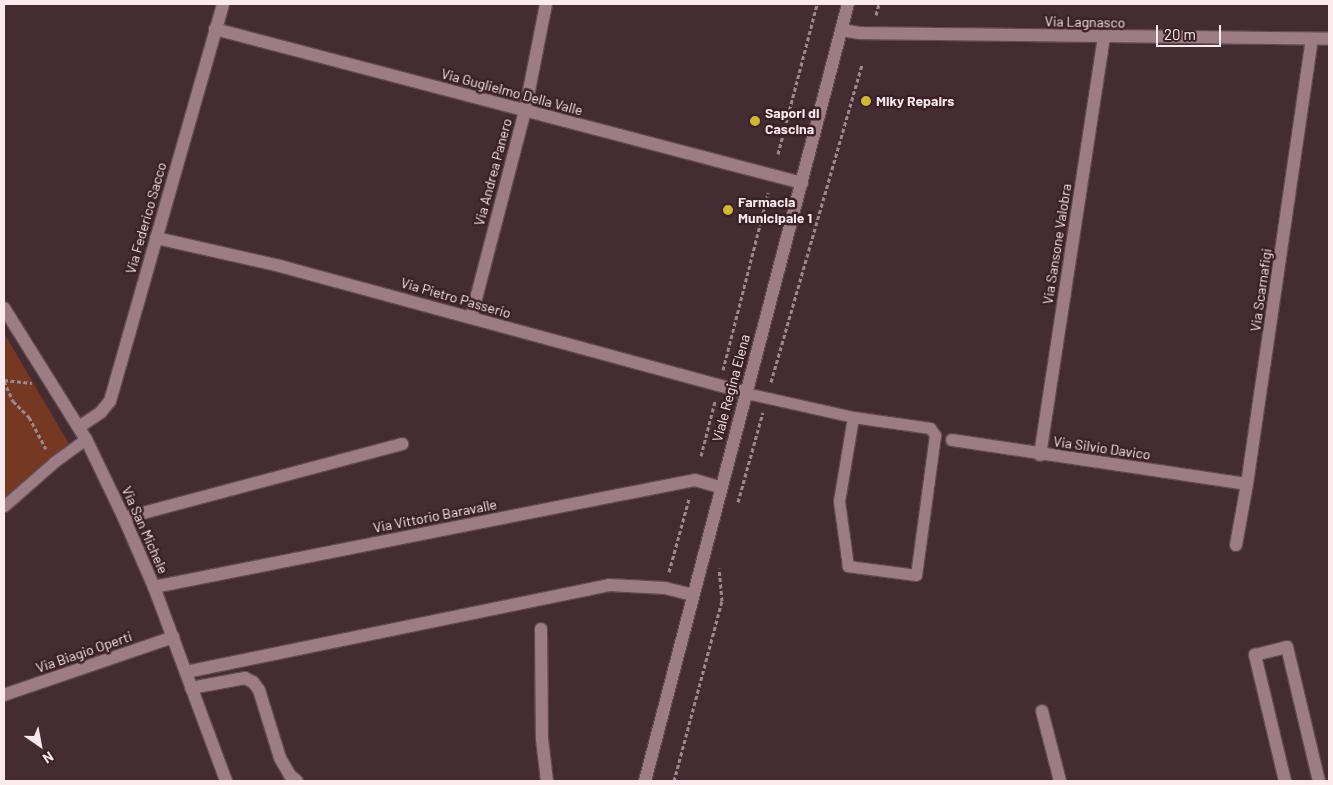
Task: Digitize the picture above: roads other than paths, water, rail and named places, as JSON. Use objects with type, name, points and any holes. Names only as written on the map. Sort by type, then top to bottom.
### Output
[{"type":"street","name":"Via Federico Sacco","points":[[79,427],[101,412],[110,401],[223,4]]},
{"type":"street","name":"Via Andrea Panero","points":[[471,318],[525,111],[546,4]]},
{"type":"street","name":"Viale Regina Elena","points":[[645,781],[720,487],[848,4]]},
{"type":"street","name":"Via Guglielmo Della Valle","points":[[216,30],[802,183]]},
{"type":"street","name":"Via Lagnasco","points":[[841,30],[860,33],[1329,39]]},
{"type":"street","name":"Via Sansone Valobra","points":[[1040,455],[1104,37]]},
{"type":"street","name":"Via Scarnafigi","points":[[1236,545],[1248,484],[1312,39]]},
{"type":"street","name":"Via Pietro Passerio","points":[[156,238],[280,266],[746,393]]},
{"type":"street","name":"Via San Michele","points":[[4,308],[86,439],[124,518],[174,637],[226,781]]},
{"type":"street","name":"Via Silvio Davico","points":[[952,440],[1040,455],[1248,484]]},
{"type":"street","points":[[124,518],[402,444]]},
{"type":"street","name":"Via Vittorio Baravalle","points":[[154,587],[695,480],[720,487]]},
{"type":"street","points":[[186,672],[609,585],[665,588],[693,595]]},
{"type":"street","points":[[541,629],[542,739],[547,781]]},
{"type":"street","name":"Via Biagio Operti","points":[[4,695],[174,637]]},
{"type":"street","points":[[1285,781],[1254,655],[1287,647],[1319,781]]},
{"type":"street","points":[[191,688],[245,678],[253,682],[259,690],[280,758],[290,775],[297,781]]},
{"type":"street","points":[[1042,710],[1060,781]]},
{"type":"lane","points":[[746,393],[766,399],[853,416],[930,428],[936,435],[916,576],[848,566],[839,501],[853,416]]},
{"type":"lane","points":[[4,506],[54,462],[86,439]]},
{"type":"place","name":"Miky Repairs","points":[[866,101]]},
{"type":"place","name":"Sapori di Cascina","points":[[755,121]]},
{"type":"place","name":"Farmacia Municipale 1","points":[[728,210]]}]
